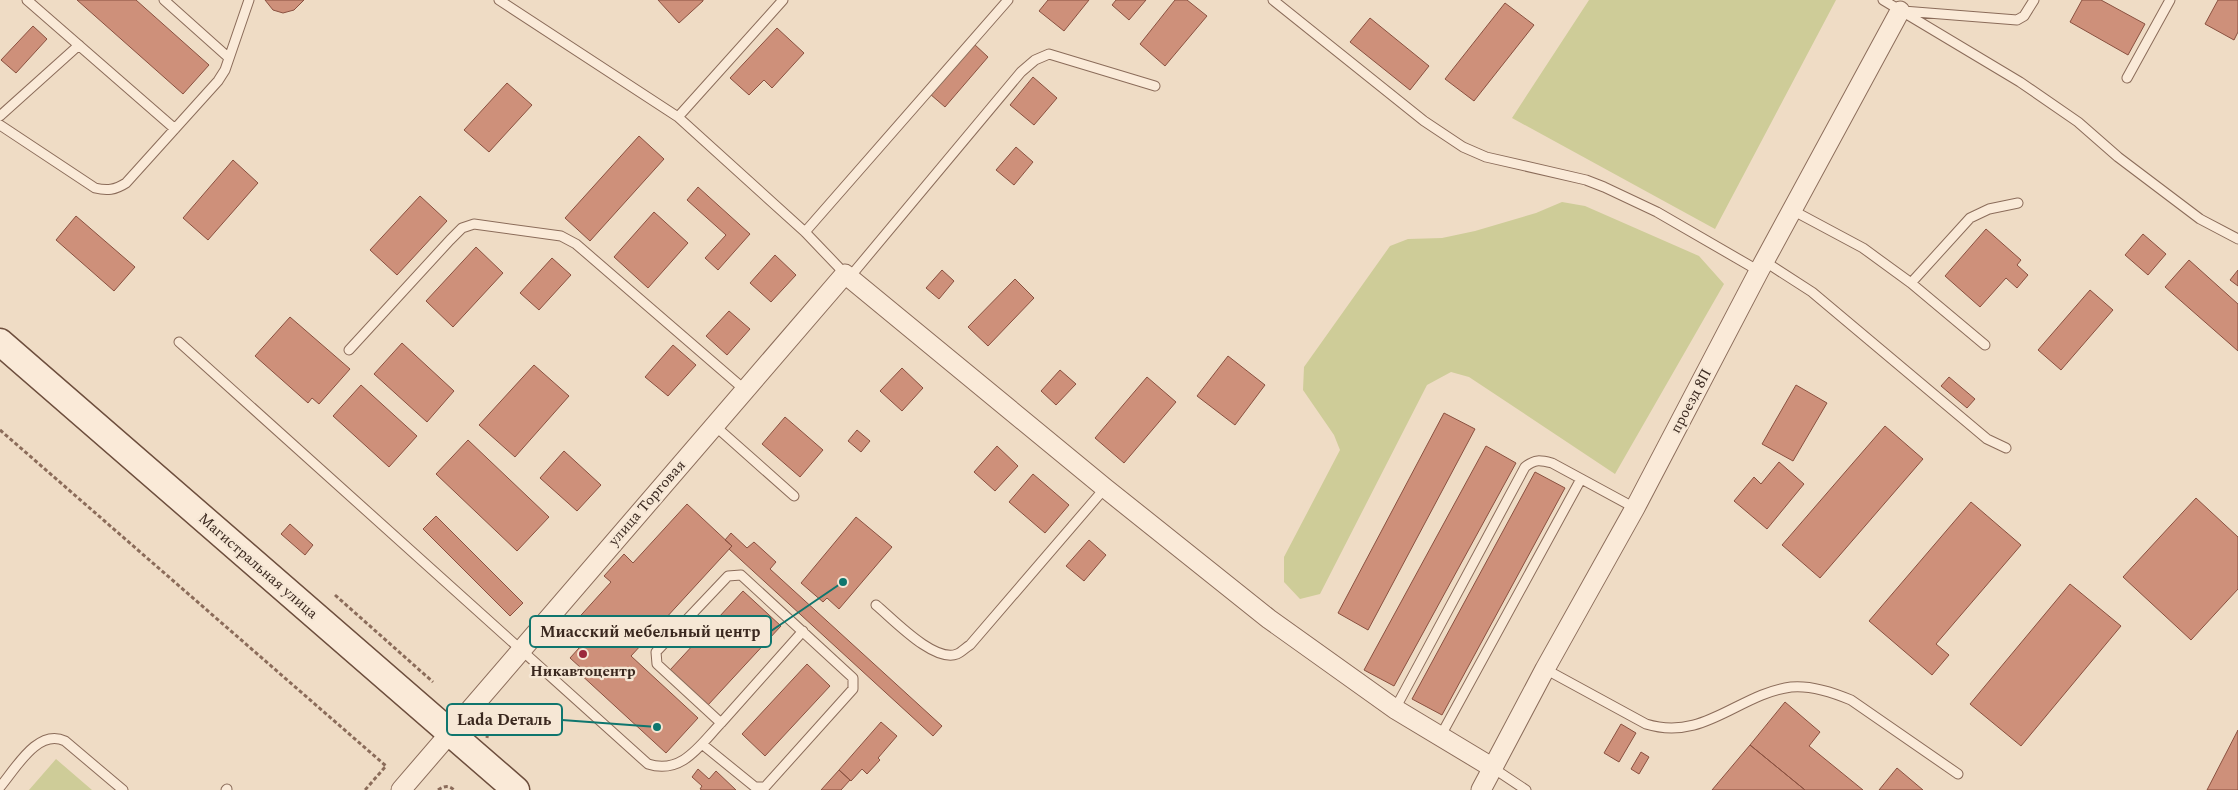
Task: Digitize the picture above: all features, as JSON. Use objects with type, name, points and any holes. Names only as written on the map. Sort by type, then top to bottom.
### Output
[{"type":"main road","name":"Магистральная улица","points":[[0,342],[516,790]]},
{"type":"street","name":"проезд 8П","points":[[1481,790],[1545,669],[1635,508],[1761,266],[1900,11]]},
{"type":"street","name":"улица Торговая","points":[[401,790],[714,425],[847,276]]},
{"type":"street","points":[[847,276],[1105,488],[1269,619],[1395,709],[1493,768]]},
{"type":"lane","points":[[27,0],[175,129]]},
{"type":"lane","points":[[164,0],[229,58]]},
{"type":"lane","points":[[0,125],[95,188],[117,189],[126,183],[218,81],[229,58],[249,0]]},
{"type":"lane","points":[[499,0],[678,117],[805,232],[847,276],[1021,72],[1035,60],[1049,54],[1155,86]]},
{"type":"lane","points":[[678,117],[784,0]]},
{"type":"lane","points":[[805,232],[1008,0]]},
{"type":"lane","points":[[1273,0],[1424,121],[1457,143],[1486,157],[1586,180],[1604,187],[1657,212],[1812,292],[1987,439],[2006,448]]},
{"type":"lane","points":[[1883,0],[2020,82],[2078,122],[2118,156],[2200,219],[2238,239]]},
{"type":"lane","points":[[1900,11],[2017,20],[2024,16],[2034,0]]},
{"type":"lane","points":[[2128,78],[2170,0]]},
{"type":"lane","points":[[0,116],[79,45]]},
{"type":"lane","points":[[1911,283],[1970,218],[1989,209],[2018,203]]},
{"type":"lane","points":[[1792,210],[1863,248],[1911,283],[1985,345]]},
{"type":"lane","points":[[349,350],[450,240],[462,228],[474,224],[561,236],[576,244],[745,390]]},
{"type":"lane","points":[[179,342],[648,764],[661,768],[674,766],[687,758],[702,744],[803,631]]},
{"type":"lane","points":[[714,425],[794,496]]},
{"type":"lane","points":[[1395,709],[1525,467],[1532,462],[1540,460],[1552,463],[1635,508]]},
{"type":"lane","points":[[1440,737],[1581,479]]},
{"type":"lane","points":[[876,605],[931,651],[946,655],[957,654],[970,645],[1105,488]]},
{"type":"lane","points":[[702,744],[755,787],[765,787],[853,689],[853,678],[741,575],[728,576],[656,652],[657,664],[721,723]]},
{"type":"lane","points":[[1545,669],[1646,724],[1662,729],[1679,729],[1699,724],[1760,697],[1791,687],[1808,687],[1834,693],[1850,700],[1958,774]]},
{"type":"lane","points":[[0,787],[36,745],[45,739],[57,737],[66,742],[123,790]]},
{"type":"lane","points":[[1493,768],[1526,790]]},
{"type":"path","points":[[0,430],[386,766],[365,790]]},
{"type":"path","points":[[335,595],[433,682]]},
{"type":"path","points":[[438,790],[444,786],[451,787],[454,790]]},
{"type":"shaded area","points":[[1589,0],[1836,0],[1715,229],[1512,118]]},
{"type":"shaded area","points":[[1562,202],[1585,206],[1699,256],[1724,284],[1615,474],[1469,377],[1451,372],[1427,385],[1320,594],[1300,599],[1284,582],[1284,557],[1340,450],[1334,435],[1303,390],[1304,367],[1390,246],[1408,239],[1442,238],[1475,231],[1536,213]]},
{"type":"shaded area","points":[[56,759],[92,790],[29,790]]},
{"type":"building","points":[[77,0],[136,0],[209,65],[183,94]]},
{"type":"building","points":[[265,0],[304,0],[294,10],[283,13],[273,10]]},
{"type":"building","points":[[658,0],[703,0],[703,1],[679,23]]},
{"type":"building","points":[[1048,0],[1089,0],[1064,31],[1039,11]]},
{"type":"building","points":[[1116,0],[1146,0],[1129,20],[1112,5]]},
{"type":"building","points":[[1175,0],[1187,0],[1207,16],[1165,66],[1140,44]]},
{"type":"building","points":[[2082,0],[2101,0],[2145,24],[2128,55],[2070,22]]},
{"type":"building","points":[[2218,0],[2238,0],[2238,32],[2234,40],[2205,24]]},
{"type":"building","points":[[1505,3],[1534,25],[1474,101],[1445,79]]},
{"type":"building","points":[[1370,18],[1429,66],[1410,90],[1350,42]]},
{"type":"building","points":[[33,26],[47,39],[16,73],[1,60]]},
{"type":"building","points":[[777,28],[804,53],[772,88],[764,80],[749,95],[730,78]]},
{"type":"building","points":[[974,44],[988,57],[945,107],[930,94]]},
{"type":"building","points":[[1033,77],[1057,98],[1034,125],[1010,105]]},
{"type":"building","points":[[507,83],[532,105],[489,152],[464,130]]},
{"type":"building","points":[[639,136],[664,159],[590,241],[565,218]]},
{"type":"building","points":[[1016,147],[1033,162],[1014,185],[996,170]]},
{"type":"building","points":[[233,160],[258,183],[208,240],[183,218]]},
{"type":"building","points":[[698,187],[750,234],[718,270],[705,258],[726,235],[687,200]]},
{"type":"building","points":[[420,196],[447,221],[397,275],[370,250]]},
{"type":"building","points":[[654,212],[688,243],[648,288],[614,257]]},
{"type":"building","points":[[76,216],[135,267],[114,291],[56,240]]},
{"type":"building","points":[[1986,229],[2021,260],[2017,265],[2028,275],[2017,288],[2006,278],[1980,307],[1945,276]]},
{"type":"building","points":[[2143,234],[2166,254],[2148,275],[2125,255]]},
{"type":"building","points":[[476,247],[503,273],[453,327],[426,301]]},
{"type":"building","points":[[775,255],[796,275],[771,302],[750,283]]},
{"type":"building","points":[[552,258],[571,275],[539,310],[520,293]]},
{"type":"building","points":[[2189,260],[2238,304],[2238,351],[2165,287]]},
{"type":"building","points":[[942,270],[954,281],[939,299],[926,288]]},
{"type":"building","points":[[2238,270],[2238,286],[2230,280]]},
{"type":"building","points":[[1015,279],[1034,298],[988,346],[968,327]]},
{"type":"building","points":[[2090,290],[2113,310],[2061,370],[2038,350]]},
{"type":"building","points":[[729,311],[750,329],[727,355],[706,336]]},
{"type":"building","points":[[290,317],[350,369],[319,404],[312,398],[308,403],[255,356]]},
{"type":"building","points":[[402,343],[454,391],[427,422],[374,374]]},
{"type":"building","points":[[673,345],[696,365],[668,396],[645,377]]},
{"type":"building","points":[[1228,356],[1265,385],[1235,425],[1197,396]]},
{"type":"building","points":[[534,365],[569,396],[515,457],[479,425]]},
{"type":"building","points":[[902,368],[923,388],[902,411],[880,391]]},
{"type":"building","points":[[1060,370],[1076,384],[1056,405],[1041,391]]},
{"type":"building","points":[[1147,377],[1176,402],[1124,463],[1095,438]]},
{"type":"building","points":[[1949,377],[1975,399],[1967,408],[1941,386]]},
{"type":"building","points":[[361,385],[417,436],[389,467],[333,416]]},
{"type":"building","points":[[1796,385],[1827,403],[1793,461],[1762,444]]},
{"type":"building","points":[[1444,413],[1475,429],[1368,630],[1338,613]]},
{"type":"building","points":[[785,417],[823,450],[800,477],[762,444]]},
{"type":"building","points":[[1885,426],[1923,459],[1820,578],[1782,545]]},
{"type":"building","points":[[857,430],[870,441],[861,452],[848,441]]},
{"type":"building","points":[[468,440],[549,517],[517,551],[436,474]]},
{"type":"building","points":[[997,446],[1018,466],[995,491],[974,472]]},
{"type":"building","points":[[1486,446],[1516,463],[1394,686],[1364,670]]},
{"type":"building","points":[[564,451],[601,485],[577,511],[540,478]]},
{"type":"building","points":[[1779,462],[1804,484],[1767,529],[1734,501],[1754,477],[1761,484]]},
{"type":"building","points":[[1535,472],[1565,488],[1442,715],[1412,699]]},
{"type":"building","points":[[1033,474],[1069,505],[1045,533],[1009,502]]},
{"type":"building","points":[[2196,498],[2238,537],[2238,589],[2191,640],[2123,577]]},
{"type":"building","points":[[1971,502],[2021,545],[1936,644],[1949,655],[1932,675],[1869,621]]},
{"type":"building","points":[[687,504],[732,546],[631,656],[698,718],[666,753],[578,672],[581,668],[570,658],[579,648],[564,634],[611,582],[604,576],[624,554],[633,563]]},
{"type":"building","points":[[436,516],[523,603],[510,616],[423,529]]},
{"type":"building","points":[[856,517],[892,547],[839,609],[827,598],[823,602],[801,583]]},
{"type":"building","points":[[290,524],[313,545],[305,555],[281,534]]},
{"type":"building","points":[[731,533],[747,548],[754,542],[776,562],[770,569],[942,726],[933,736],[729,549],[732,546],[725,540]]},
{"type":"building","points":[[1089,540],[1106,555],[1084,581],[1066,566]]},
{"type":"building","points":[[2070,584],[2121,626],[2021,746],[1970,704]]},
{"type":"building","points":[[743,591],[781,626],[708,705],[670,670]]},
{"type":"building","points":[[807,664],[830,686],[765,756],[742,734]]},
{"type":"building","points":[[1785,702],[1820,732],[1809,746],[1863,790],[1805,790],[1750,745]]},
{"type":"building","points":[[881,722],[897,736],[878,758],[880,760],[867,774],[862,769],[851,781],[839,770]]},
{"type":"building","points":[[1621,724],[1636,733],[1619,762],[1604,753]]},
{"type":"building","points":[[2238,730],[2238,790],[2207,790]]},
{"type":"building","points":[[1750,745],[1805,790],[1712,790]]},
{"type":"building","points":[[1641,752],[1649,757],[1639,774],[1631,769]]},
{"type":"building","points":[[1897,768],[1923,790],[1879,790]]},
{"type":"building","points":[[698,769],[709,779],[716,771],[736,790],[700,789],[702,786],[692,777]]},
{"type":"building","points":[[839,770],[850,780],[841,790],[821,790]]},
{"type":"place","name":"Миасский мебельный центр","points":[[843,582]]},
{"type":"place","name":"Никавтоцентр","points":[[583,654]]},
{"type":"place","name":"Lada Dеталь","points":[[657,727]]}]
